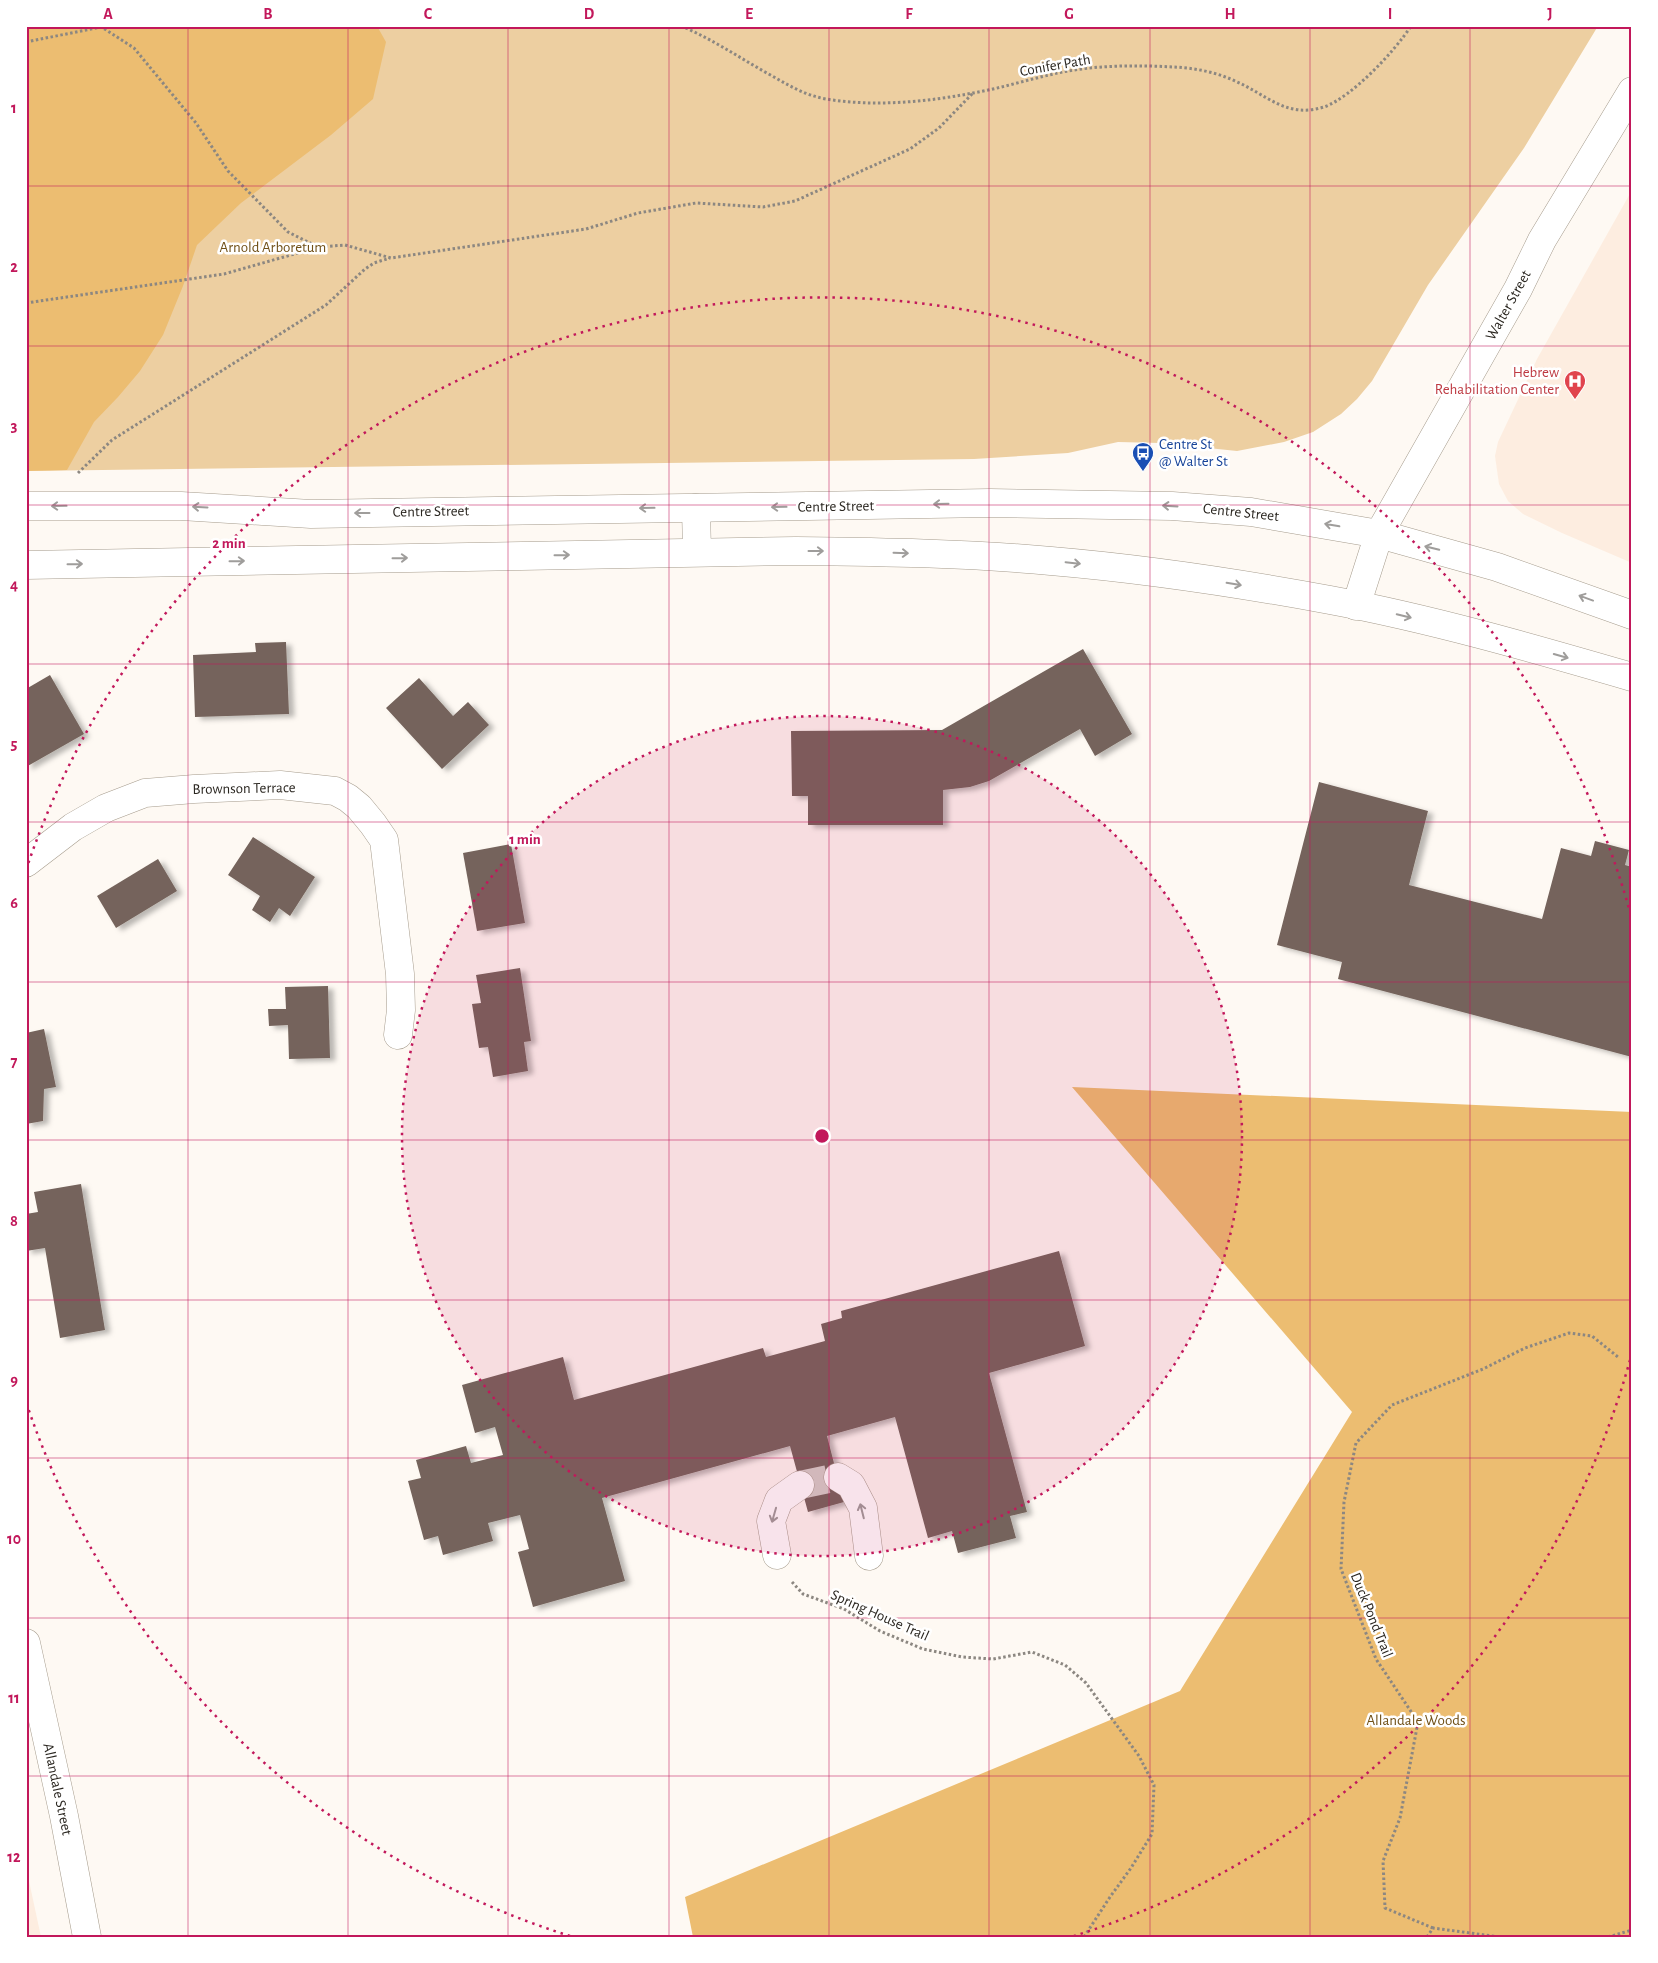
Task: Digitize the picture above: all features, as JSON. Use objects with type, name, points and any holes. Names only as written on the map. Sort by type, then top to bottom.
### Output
[{"type":"main road","name":"Walter Street","points":[[1356,606],[1379,534],[1518,289],[1542,240],[1632,91]]},
{"type":"main road","name":"Centre Street","points":[[26,506],[181,506],[299,514],[990,503],[1172,506],[1252,512],[1379,534],[1497,567],[1632,615]]},
{"type":"main road","points":[[696,508],[697,552]]},
{"type":"main road","points":[[26,564],[697,552],[860,552],[1049,561],[1211,580],[1356,606],[1508,642],[1632,677]]},
{"type":"main road","name":"Brownson Terrace","points":[[26,863],[73,827],[106,808],[145,793],[280,785],[335,791],[359,807],[384,840],[400,974],[402,1010],[398,1036]]},
{"type":"main road","points":[[838,1476],[850,1484],[863,1508],[869,1556]]},
{"type":"main road","points":[[783,1566],[771,1521],[779,1500],[800,1485]]},
{"type":"main road","name":"Allandale Street","points":[[26,1643],[64,1816],[87,1937]]},
{"type":"path","points":[[26,42],[100,27],[114,26]]},
{"type":"path","name":"Conifer Path","points":[[681,26],[700,34],[800,92],[814,97],[869,103],[910,102],[973,93],[1060,72],[1102,68],[1174,67],[1214,73],[1237,81],[1267,100],[1286,108],[1306,110],[1324,107],[1360,82],[1380,64],[1411,26]]},
{"type":"path","points":[[100,27],[134,48],[196,123],[228,171],[261,205],[288,232],[319,247]]},
{"type":"path","points":[[74,477],[112,440],[326,306],[365,269],[374,263],[391,258],[586,229],[638,213],[696,203],[763,206],[794,201],[910,149],[939,128],[973,93]]},
{"type":"path","points":[[26,303],[224,274],[319,247],[345,245],[391,258]]},
{"type":"path","name":"Duck Pond Trail","points":[[1433,1928],[1385,1908],[1384,1861],[1400,1818],[1418,1722],[1376,1659],[1341,1569],[1344,1502],[1356,1443],[1392,1405],[1483,1369],[1525,1348],[1570,1333],[1592,1336],[1618,1357]]},
{"type":"path","name":"Spring House Trail","points":[[783,1566],[803,1594],[844,1609],[880,1631],[923,1649],[962,1657],[993,1658],[1032,1652],[1064,1665],[1086,1683],[1139,1756],[1154,1786],[1152,1834],[1084,1937]]},
{"type":"path","points":[[1427,1937],[1433,1928],[1500,1937]]},
{"type":"path","points":[[1608,1937],[1632,1930]]},
{"type":"shaded area","name":"Hebrew Rehabilitation Center","points":[[1632,190],[1632,563],[1523,514],[1508,501],[1499,484],[1495,456],[1498,442],[1537,359]]},
{"type":"shaded area","points":[[26,1867],[41,1937],[26,1937]]},
{"type":"green space","name":"Arnold Arboretum","points":[[26,26],[1598,26],[1524,148],[1428,285],[1372,381],[1341,414],[1313,432],[1284,442],[1237,451],[1160,443],[1118,442],[1068,453],[974,459],[26,471]]},
{"type":"green space","points":[[26,26],[377,26],[386,42],[373,99],[331,135],[241,203],[197,245],[163,335],[140,371],[94,422],[67,470],[26,471]]},
{"type":"green space","name":"Allandale Woods","points":[[1072,1087],[1632,1112],[1632,1937],[693,1937],[685,1897],[1180,1691],[1352,1412]]},
{"type":"building","points":[[286,642],[289,714],[195,717],[193,655],[256,652],[255,643]]},
{"type":"building","points":[[1083,649],[1132,734],[1095,756],[1080,729],[989,781],[970,787],[943,790],[943,825],[808,825],[808,796],[792,796],[791,731],[942,730]]},
{"type":"building","points":[[50,675],[84,734],[26,767],[26,689]]},
{"type":"building","points":[[419,678],[453,716],[468,702],[489,725],[442,769],[386,708]]},
{"type":"building","points":[[1319,782],[1428,811],[1409,885],[1542,919],[1561,848],[1591,856],[1595,841],[1629,850],[1625,865],[1632,867],[1632,1057],[1338,979],[1342,962],[1277,945]]},
{"type":"building","points":[[253,837],[315,877],[290,916],[279,908],[270,922],[252,910],[260,896],[228,875]]},
{"type":"building","points":[[511,844],[525,923],[477,931],[463,853]]},
{"type":"building","points":[[158,859],[177,891],[116,928],[97,896]]},
{"type":"building","points":[[520,968],[531,1041],[524,1042],[528,1071],[493,1077],[488,1047],[479,1048],[472,1004],[481,1003],[476,975]]},
{"type":"building","points":[[328,986],[330,1058],[289,1059],[288,1025],[269,1026],[268,1009],[286,1009],[285,987]]},
{"type":"building","points":[[44,1029],[56,1087],[44,1089],[43,1121],[26,1124],[26,1033]]},
{"type":"building","points":[[81,1184],[105,1330],[60,1338],[45,1248],[26,1251],[26,1214],[38,1212],[34,1192]]},
{"type":"building","points":[[1059,1251],[1085,1346],[989,1373],[1027,1512],[1010,1516],[1016,1538],[958,1553],[952,1531],[928,1538],[895,1417],[827,1436],[844,1502],[808,1512],[790,1446],[602,1498],[625,1581],[533,1607],[518,1552],[529,1549],[520,1515],[488,1523],[493,1541],[443,1555],[438,1536],[424,1540],[408,1481],[421,1478],[416,1460],[466,1446],[471,1463],[503,1455],[495,1427],[475,1433],[462,1385],[563,1357],[574,1400],[763,1348],[766,1357],[825,1341],[821,1324],[842,1318],[841,1311]]},
{"type":"tunnel","points":[[800,1485],[838,1477]]},
{"type":"place","name":"Hebrew Rehabilitation Center","points":[[1575,400]]},
{"type":"place","name":"Centre St @ Walter St","points":[[1143,472]]}]
